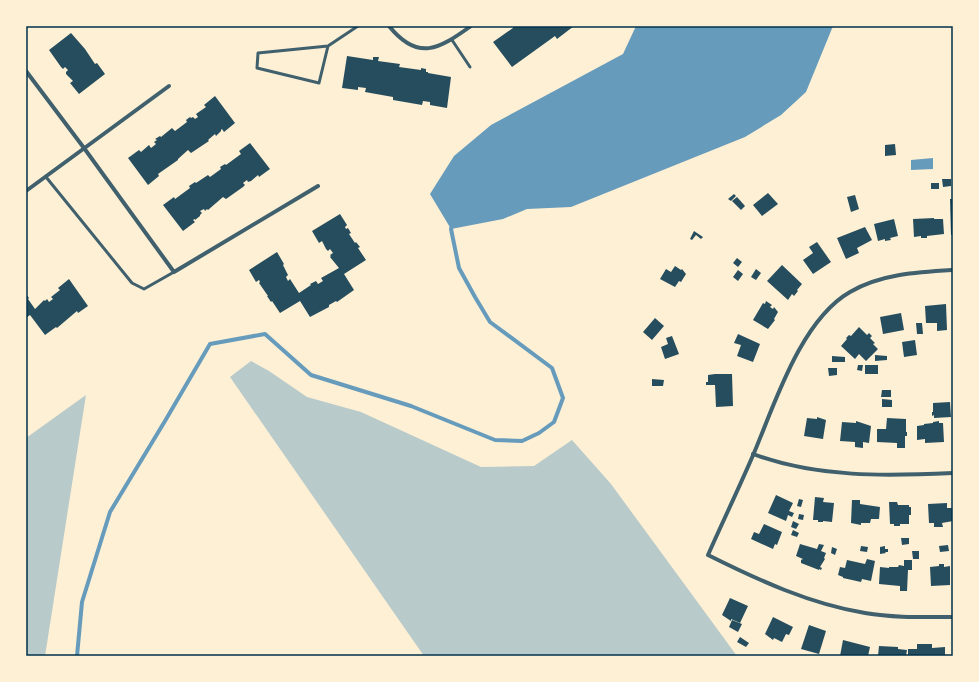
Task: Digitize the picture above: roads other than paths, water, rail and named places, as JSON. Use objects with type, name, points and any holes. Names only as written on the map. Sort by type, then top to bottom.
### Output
[{"type":"street","points":[[389,26],[400,39],[406,44],[415,48],[440,46],[452,40],[471,26]]},
{"type":"street","points":[[26,71],[174,272],[318,186]]},
{"type":"street","points":[[26,191],[169,86]]},
{"type":"street","points":[[953,270],[924,271],[870,283],[850,292],[832,306],[817,322],[786,376],[708,556],[747,574],[822,604],[864,614],[913,618],[953,617]]},
{"type":"street","points":[[753,454],[771,461],[794,467],[836,473],[896,475],[953,473]]},
{"type":"lane","points":[[328,46],[319,83],[257,68],[258,53],[328,46],[358,26]]},
{"type":"lane","points":[[452,40],[470,67]]},
{"type":"lane","points":[[46,177],[132,283],[144,289],[174,272]]},
{"type":"water","points":[[636,26],[833,26],[806,92],[781,115],[745,137],[571,207],[527,209],[503,219],[451,229],[430,194],[454,156],[491,125],[623,54]]},
{"type":"water","points":[[933,158],[933,169],[911,170],[911,160]]},
{"type":"waterway","points":[[77,656],[82,602],[110,512],[210,344],[265,334],[311,375],[411,406],[495,440],[522,441],[539,433],[554,422],[563,398],[552,368],[490,322],[459,268],[451,229],[452,226]]}]
